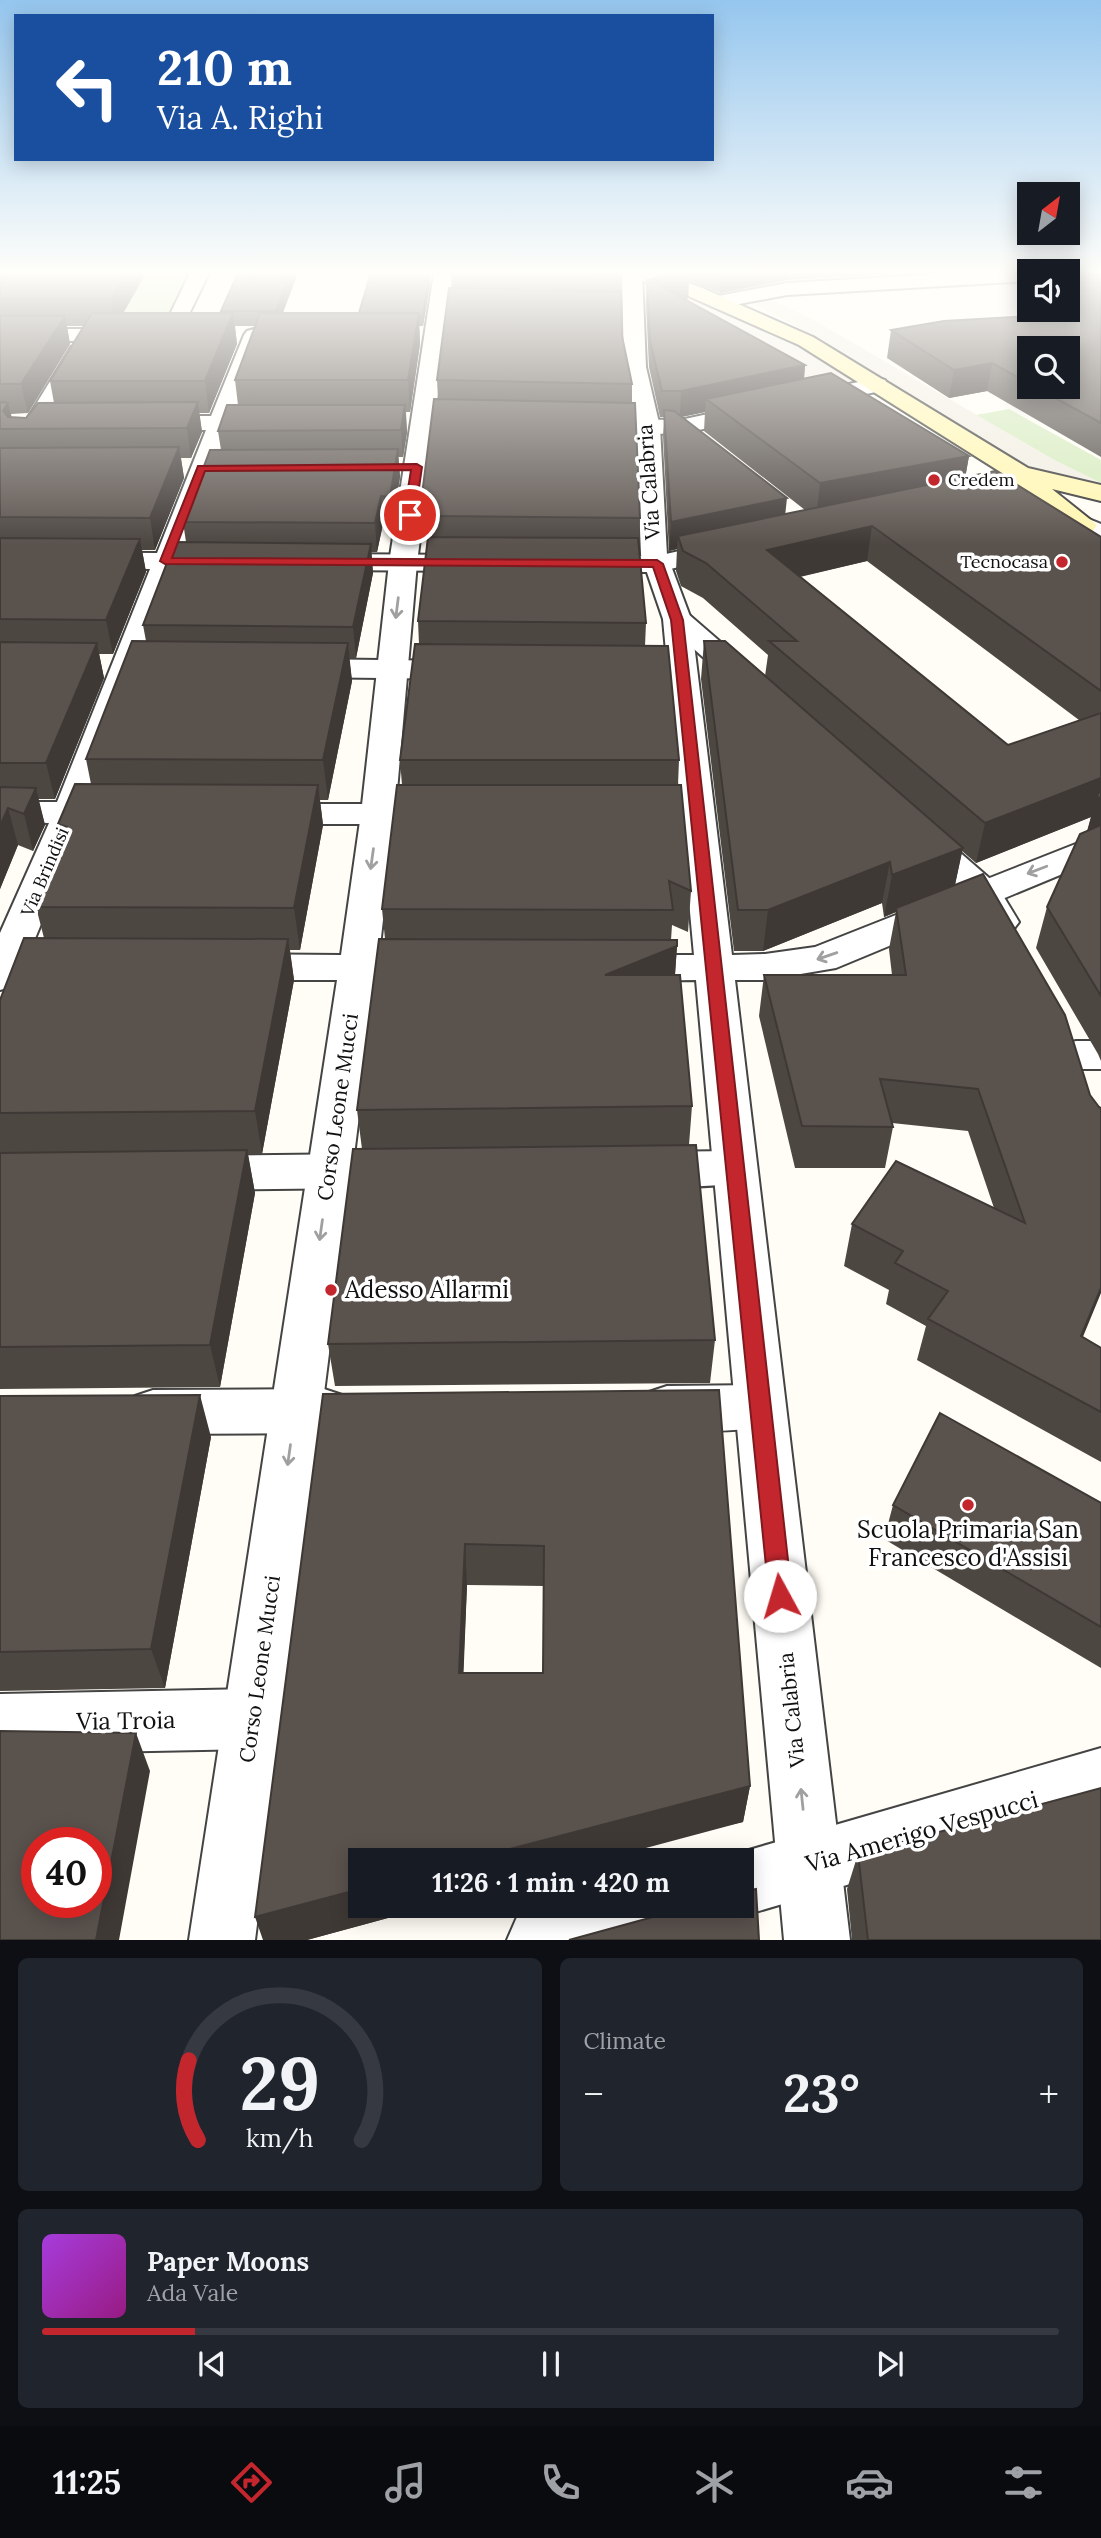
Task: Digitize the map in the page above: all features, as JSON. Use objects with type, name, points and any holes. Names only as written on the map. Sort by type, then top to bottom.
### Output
[{"type":"main road","points":[[842,364],[1095,531]]},
{"type":"main road","points":[[1021,483],[1101,495]]},
{"type":"main road","points":[[1095,531],[1074,515],[1074,509],[1101,495]]},
{"type":"street","points":[[3,473],[72,364]]},
{"type":"street","name":"Via Brindisi","points":[[2,969],[70,813],[220,422],[239,364]]},
{"type":"street","name":"Corso Leone Mucci","points":[[222,1940],[378,814],[390,669],[403,563],[403,467],[423,422],[432,364]]},
{"type":"street","name":"Via Calabria","points":[[635,364],[648,427],[654,555],[677,620],[669,673],[684,813],[713,968],[817,1940]]},
{"type":"street","points":[[582,425],[680,427],[877,385]]},
{"type":"street","points":[[128,423],[302,422]]},
{"type":"street","points":[[12,423],[63,423]]},
{"type":"street","points":[[680,427],[702,444]]},
{"type":"street","points":[[3,473],[36,468]]},
{"type":"street","points":[[563,564],[657,564],[746,544]]},
{"type":"street","points":[[0,560],[249,562]]},
{"type":"street","points":[[291,562],[496,563]]},
{"type":"street","points":[[677,620],[761,693]]},
{"type":"street","points":[[279,667],[488,670]]},
{"type":"street","points":[[0,812],[140,813]]},
{"type":"street","points":[[238,813],[447,814]]},
{"type":"street","points":[[902,819],[982,892],[1016,950]]},
{"type":"street","points":[[590,968],[765,967],[822,959],[1101,845]]},
{"type":"street","points":[[2,969],[100,965]]},
{"type":"street","points":[[208,966],[412,968]]},
{"type":"street","points":[[1056,1020],[1088,1055],[1088,1095]]},
{"type":"street","points":[[609,1169],[734,1168]]},
{"type":"street","points":[[164,1174],[399,1170]]},
{"type":"street","points":[[623,1408],[760,1408]]},
{"type":"street","points":[[107,1413],[364,1410]]},
{"type":"street","name":"Via Troia","points":[[0,1724],[253,1719]]},
{"type":"street","name":"Via Amerigo Vespucci","points":[[754,1881],[1101,1779]]},
{"type":"street","points":[[540,1940],[620,1918]]},
{"type":"green space","points":[[1009,409],[1101,460],[1101,483],[1054,460],[976,415]]},
{"type":"shaded area","points":[[755,364],[835,364],[871,383],[814,396]]},
{"type":"shaded area","points":[[860,364],[888,364],[1054,460],[1101,483],[1101,490],[1055,478],[991,454]]},
{"type":"building","points":[[0,364],[34,364],[21,384],[0,384]]},
{"type":"building","points":[[61,364],[212,364],[205,381],[50,381]]},
{"type":"building","points":[[241,364],[411,364],[408,380],[235,380]]},
{"type":"building","points":[[439,364],[628,364],[632,384],[437,380]]},
{"type":"building","points":[[655,364],[805,365],[681,391],[662,391]]},
{"type":"building","points":[[944,364],[989,364],[954,370]]},
{"type":"building","points":[[993,364],[1017,364],[1017,377]]},
{"type":"building","points":[[1080,364],[1101,364],[1101,423],[1057,399],[1080,399]]},
{"type":"building","points":[[831,373],[969,456],[820,483],[706,399]]},
{"type":"building","points":[[434,399],[635,403],[640,518],[431,516],[433,497],[422,495]]},
{"type":"building","points":[[0,402],[8,403],[3,411],[8,417],[26,418],[38,403],[198,402],[187,428],[0,429]]},
{"type":"building","points":[[227,405],[405,405],[401,430],[218,431]]},
{"type":"building","points":[[664,410],[674,411],[787,498],[671,522]]},
{"type":"building","points":[[179,447],[150,518],[0,517],[0,448]]},
{"type":"building","points":[[398,449],[390,497],[381,496],[375,523],[183,522],[210,450]]},
{"type":"building","points":[[995,471],[1101,537],[1101,691],[872,526],[767,550],[1008,745],[1101,713],[1101,778],[985,823],[769,641],[797,641],[706,563],[683,551],[678,536]]},
{"type":"building","points":[[428,537],[638,538],[646,623],[418,621]]},
{"type":"building","points":[[0,538],[140,539],[106,620],[0,619]]},
{"type":"building","points":[[175,542],[371,544],[353,627],[143,625]]},
{"type":"building","points":[[132,641],[348,643],[323,760],[86,759]]},
{"type":"building","points":[[704,641],[725,641],[963,848],[892,875],[890,862],[768,910],[738,910]]},
{"type":"building","points":[[0,642],[97,643],[46,763],[0,763]]},
{"type":"building","points":[[415,644],[668,646],[679,760],[400,760]]},
{"type":"building","points":[[75,784],[318,785],[294,908],[36,907],[67,827],[58,824]]},
{"type":"building","points":[[397,785],[681,785],[691,891],[669,881],[673,910],[382,909]]},
{"type":"building","points":[[0,787],[36,788],[24,814],[8,808],[0,826]]},
{"type":"building","points":[[1101,825],[1101,996],[1047,907],[1080,834]]},
{"type":"building","points":[[983,874],[1065,1015],[1090,1095],[1101,1108],[1101,1288],[1081,1336],[1101,1348],[1101,1412],[928,1319],[948,1291],[895,1263],[903,1251],[852,1224],[896,1161],[1025,1223],[978,1089],[880,1079],[893,1127],[802,1126],[764,975],[906,975],[896,908]]},
{"type":"building","points":[[24,938],[288,939],[255,1111],[0,1113],[0,1000]]},
{"type":"building","points":[[379,939],[677,940],[677,946],[605,975],[680,975],[692,1106],[357,1110]]},
{"type":"building","points":[[696,1145],[715,1340],[328,1344],[353,1149]]},
{"type":"building","points":[[247,1150],[210,1345],[0,1347],[0,1153]]},
{"type":"building","points":[[719,1390],[750,1786],[514,1848],[348,1848],[348,1892],[255,1917],[323,1394]],"holes":[[[465,1544],[544,1546],[543,1673],[459,1673]]]},
{"type":"building","points":[[200,1395],[151,1649],[0,1652],[0,1396]]},
{"type":"building","points":[[940,1413],[1101,1503],[1101,1627],[893,1505]]},
{"type":"building","points":[[0,1731],[136,1733],[112,1857],[112,1827],[21,1827],[21,1918],[100,1918],[96,1940],[0,1940]]},
{"type":"building","points":[[1101,1788],[1101,1940],[868,1940],[858,1854]]},
{"type":"building","points":[[754,1889],[759,1940],[569,1940],[649,1918],[754,1918]]},
{"type":"place","name":"Credem","points":[[934,480]]},
{"type":"place","name":"Tecnocasa","points":[[1062,562]]},
{"type":"place","name":"Adesso Allarmi","points":[[331,1290]]},
{"type":"place","name":"Scuola Primaria San Francesco d'Assisi","points":[[968,1505]]},
{"type":"route","points":[[410,515],[417,467],[202,468],[165,561],[657,564],[677,620],[780,1596]]}]
